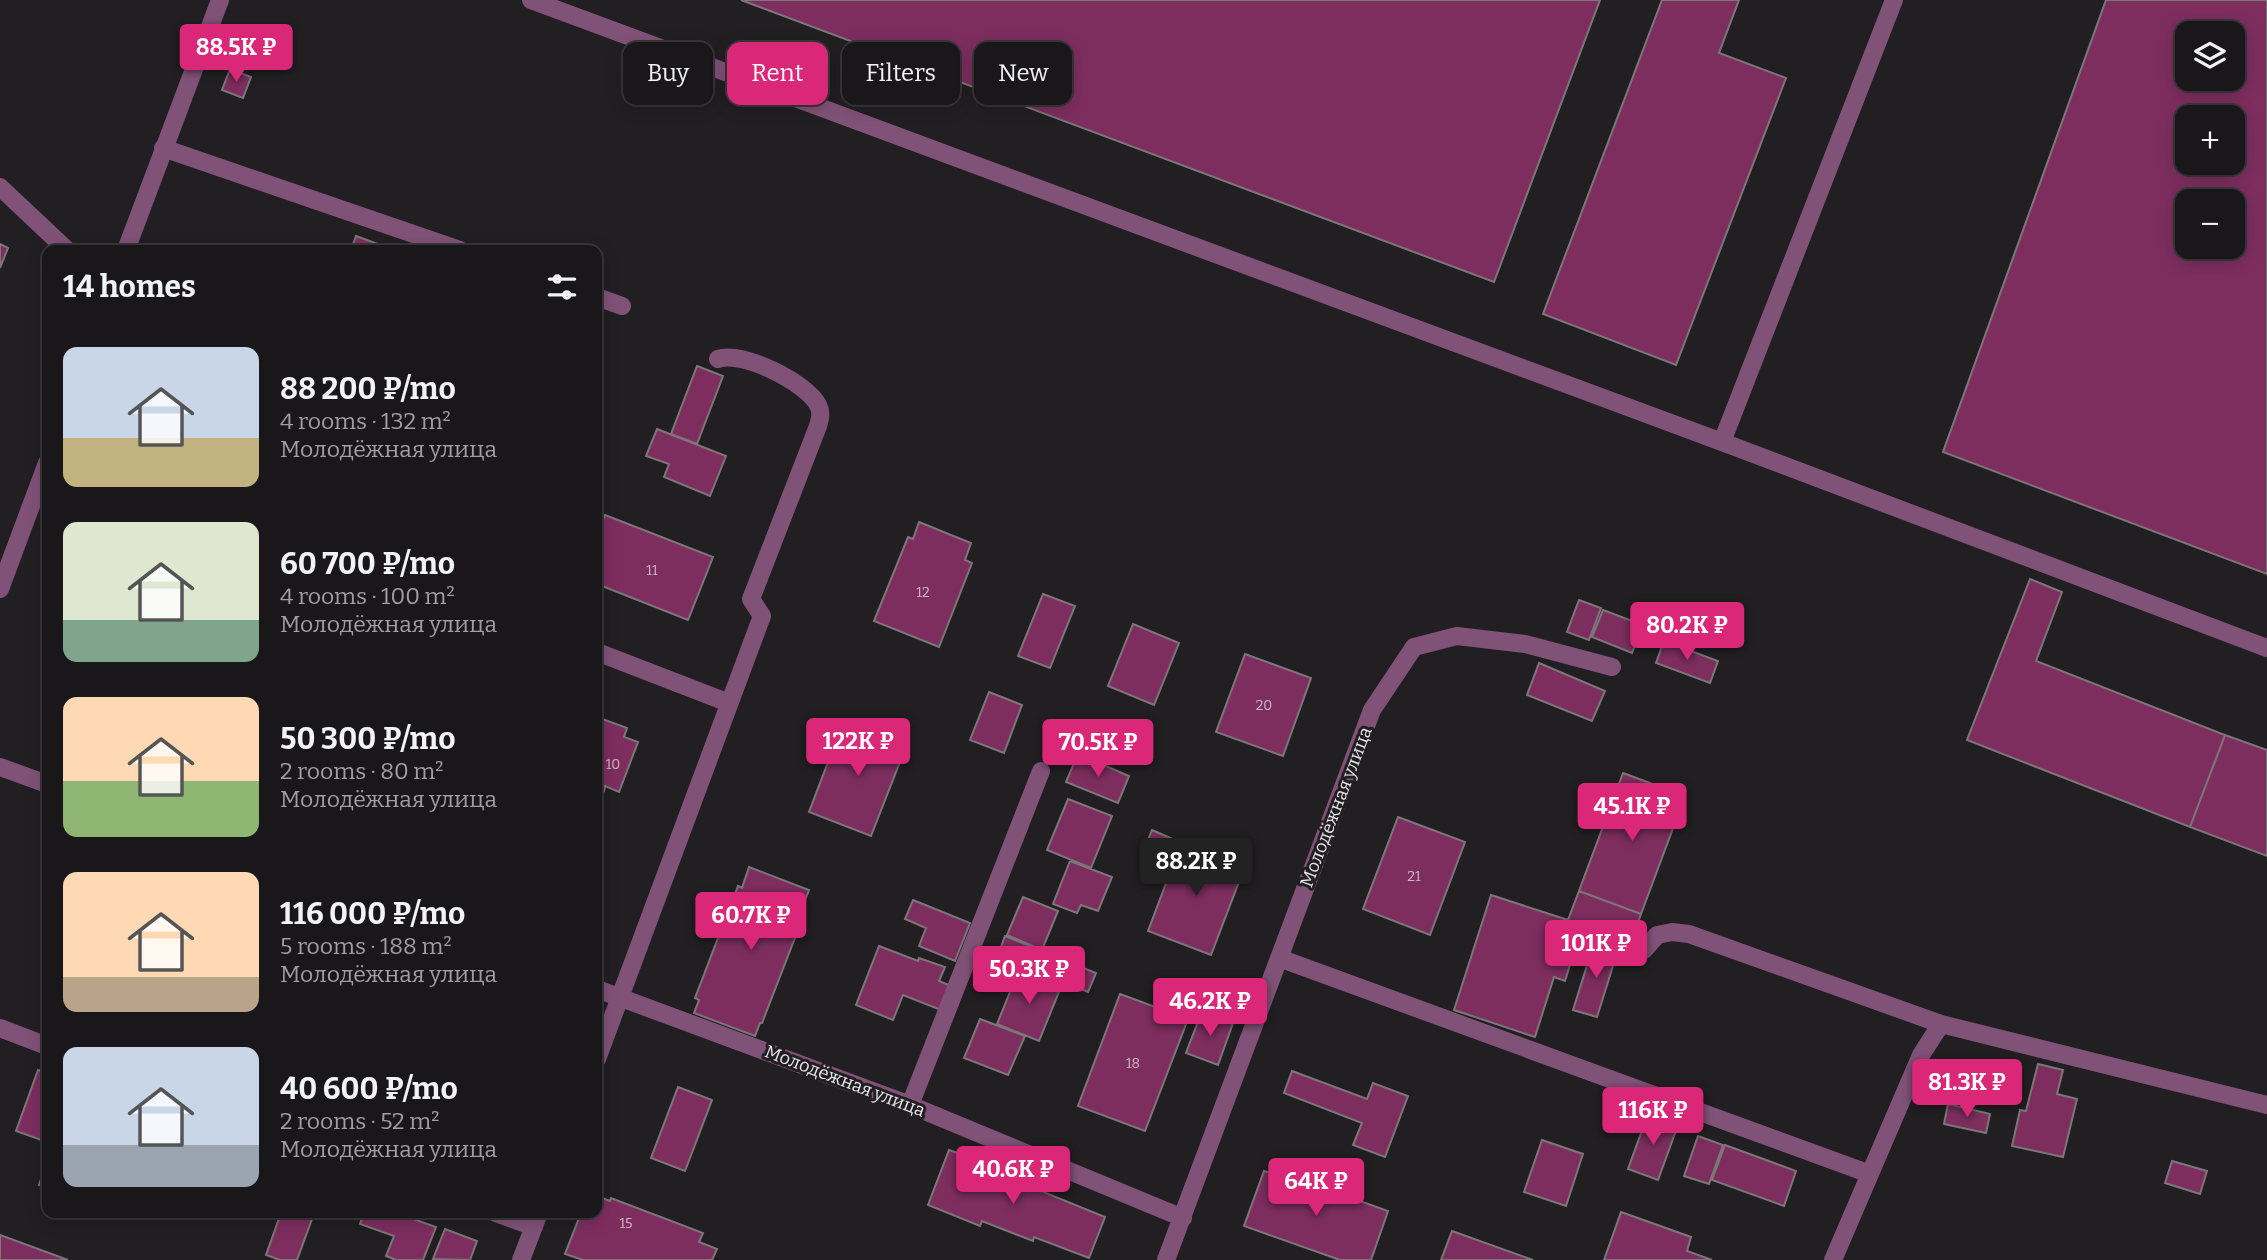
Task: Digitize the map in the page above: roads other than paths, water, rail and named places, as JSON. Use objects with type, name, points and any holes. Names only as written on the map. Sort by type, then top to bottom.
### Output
[{"type":"street","points":[[128,245],[220,0]]},
{"type":"street","points":[[531,0],[1722,442],[2267,649]]},
{"type":"street","points":[[1722,442],[1894,0]]},
{"type":"street","points":[[163,148],[445,245]]},
{"type":"street","points":[[0,187],[62,245]]},
{"type":"street","points":[[602,299],[622,306]]},
{"type":"street","points":[[602,1046],[762,616],[751,598],[821,413],[807,391],[780,375],[739,357],[718,359]]},
{"type":"street","points":[[0,589],[42,476]]},
{"type":"street","name":"Молодёжная улица","points":[[1166,1260],[1184,1218],[1372,710],[1414,647],[1457,636],[1525,644],[1612,667]]},
{"type":"street","points":[[602,654],[729,703]]},
{"type":"street","points":[[0,767],[42,782]]},
{"type":"street","points":[[910,1105],[1041,771]]},
{"type":"street","points":[[1644,950],[1657,935],[1672,932],[1689,934],[1941,1024],[2267,1105]]},
{"type":"street","points":[[1279,958],[1870,1174]]},
{"type":"street","name":"Молодёжная улица","points":[[602,991],[910,1105],[1184,1218]]},
{"type":"street","points":[[1833,1260],[1921,1055],[1941,1024]]},
{"type":"street","points":[[0,1028],[42,1044]]},
{"type":"street","points":[[521,1260],[536,1220]]}]
